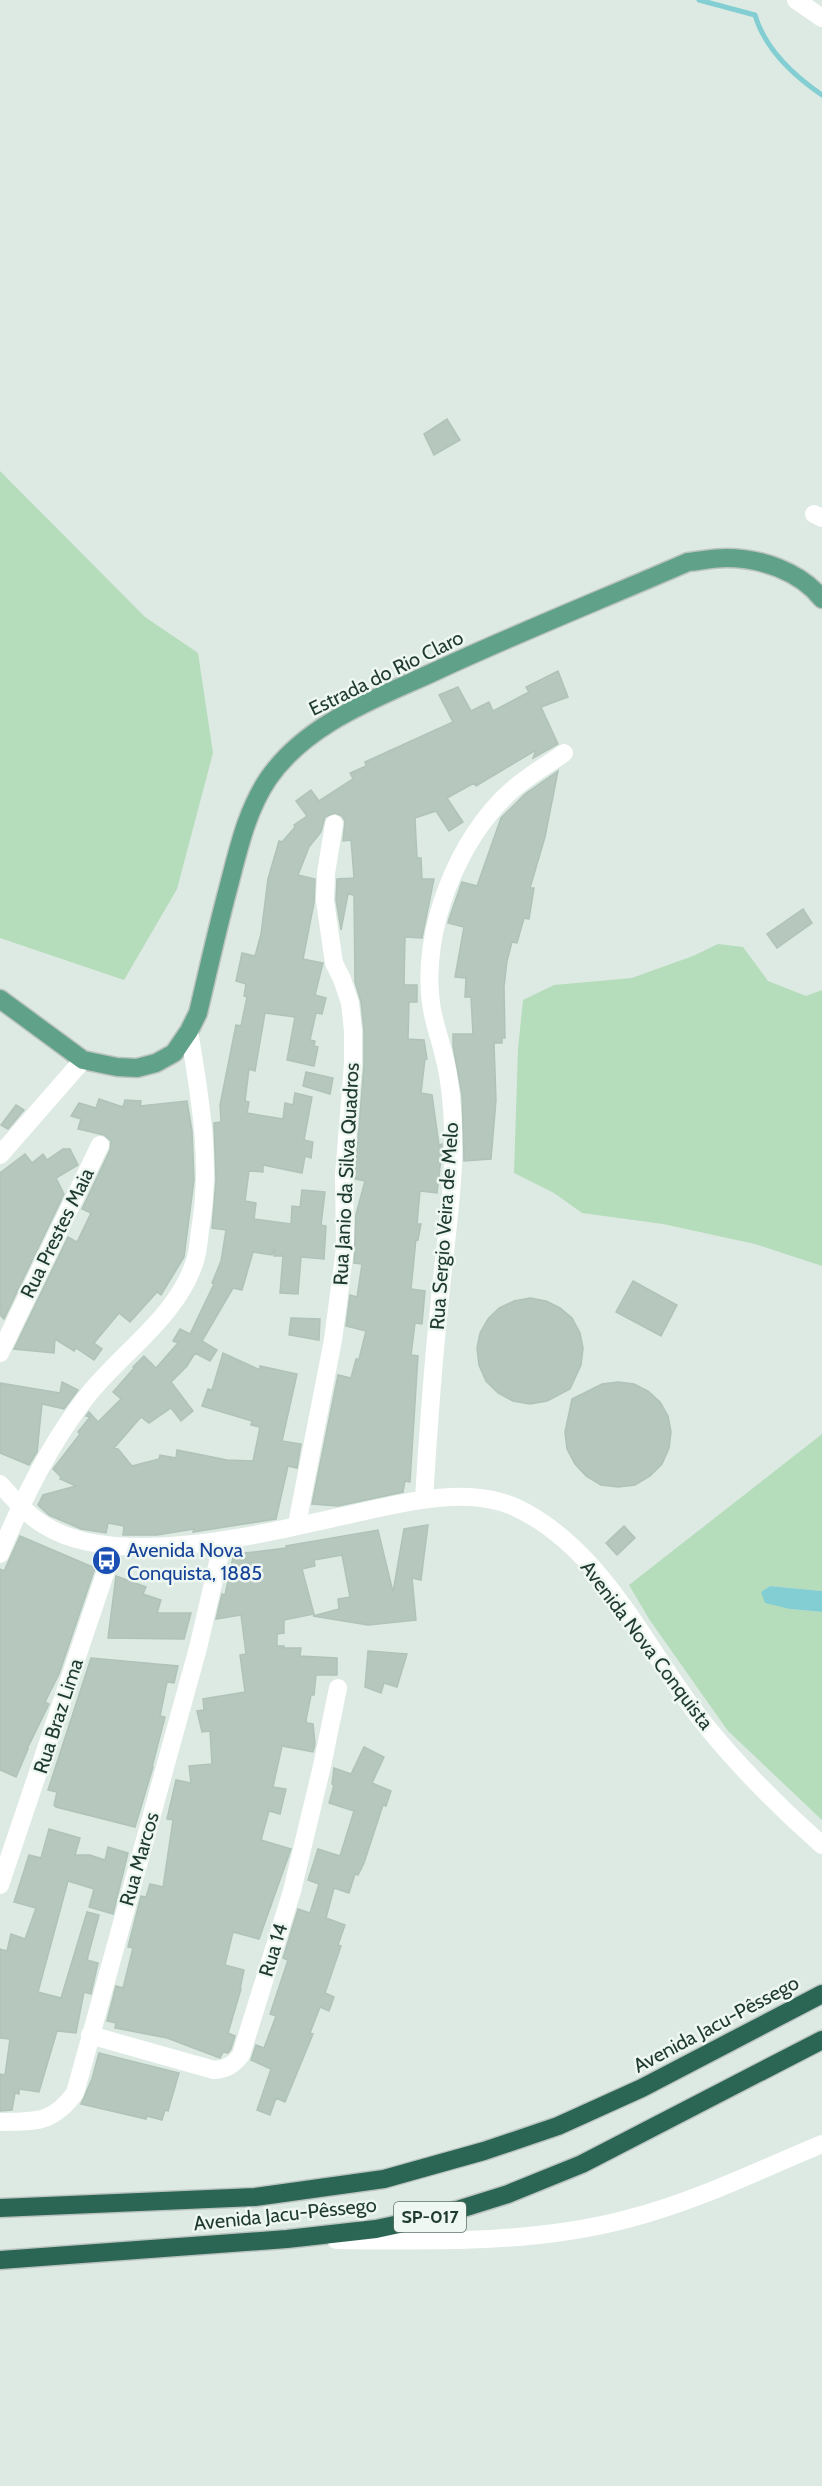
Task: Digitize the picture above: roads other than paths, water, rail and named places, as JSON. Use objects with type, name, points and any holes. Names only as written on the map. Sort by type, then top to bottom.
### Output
[{"type":"highway","name":"Avenida Jacu-Pêssego","points":[[0,2208],[255,2197],[384,2179],[484,2151],[558,2126],[642,2088],[822,1994]]},
{"type":"highway","name":"Avenida Jacu-Pêssego","points":[[0,2260],[286,2239],[376,2229],[441,2215],[508,2194],[582,2164],[822,2040]]},
{"type":"main road","name":"Estrada do Rio Claro","points":[[0,999],[83,1060],[117,1067],[137,1068],[156,1063],[174,1053],[189,1031],[198,1012],[240,840],[252,807],[285,757],[307,737],[342,715],[460,660],[688,562],[725,558],[763,562],[795,575],[822,599]]},
{"type":"street","points":[[796,0],[822,18]]},
{"type":"street","name":"Rua Sergio Veira de Melo","points":[[424,1499],[433,1362],[453,1167],[454,1124],[445,1057],[430,1001],[433,937],[443,900],[453,875],[466,847],[486,818],[512,790],[564,753]]},
{"type":"street","name":"Rua Janio da Silva Quadros","points":[[297,1524],[333,1340],[345,1248],[344,1175],[353,1064],[353,1031],[350,1003],[334,963],[325,901],[326,873],[334,824]]},
{"type":"street","points":[[0,1554],[20,1505],[69,1421],[88,1394],[165,1313],[183,1290],[195,1260],[204,1211],[204,1120],[189,1031]]},
{"type":"street","points":[[0,1155],[83,1060]]},
{"type":"street","name":"Rua Prestes Maia","points":[[0,1353],[100,1145]]},
{"type":"street","name":"Avenida Nova Conquista","points":[[0,1484],[44,1526],[82,1540],[114,1547],[223,1541],[424,1499],[485,1499],[515,1507],[543,1522],[583,1557],[620,1602],[659,1662],[703,1722],[751,1779],[822,1845]]},
{"type":"street","name":"Rua Marcos","points":[[0,2122],[37,2120],[52,2116],[63,2108],[75,2093],[198,1648],[223,1541]]},
{"type":"street","name":"Rua Braz Lima","points":[[0,1885],[114,1547]]},
{"type":"street","name":"Rua 14","points":[[90,2035],[214,2070],[224,2069],[233,2064],[241,2055],[292,1891],[338,1688]]},
{"type":"street","points":[[286,2239],[419,2241],[515,2237],[570,2230],[630,2218],[687,2201],[822,2144]]},
{"type":"water","points":[[770,1586],[822,1591],[822,1612],[790,1609],[765,1603],[761,1592]]},
{"type":"waterway","points":[[699,0],[755,15],[766,39],[781,60],[822,95]]},
{"type":"place","name":"Avenida Nova Conquista, 1885","points":[[106,1561]]}]
